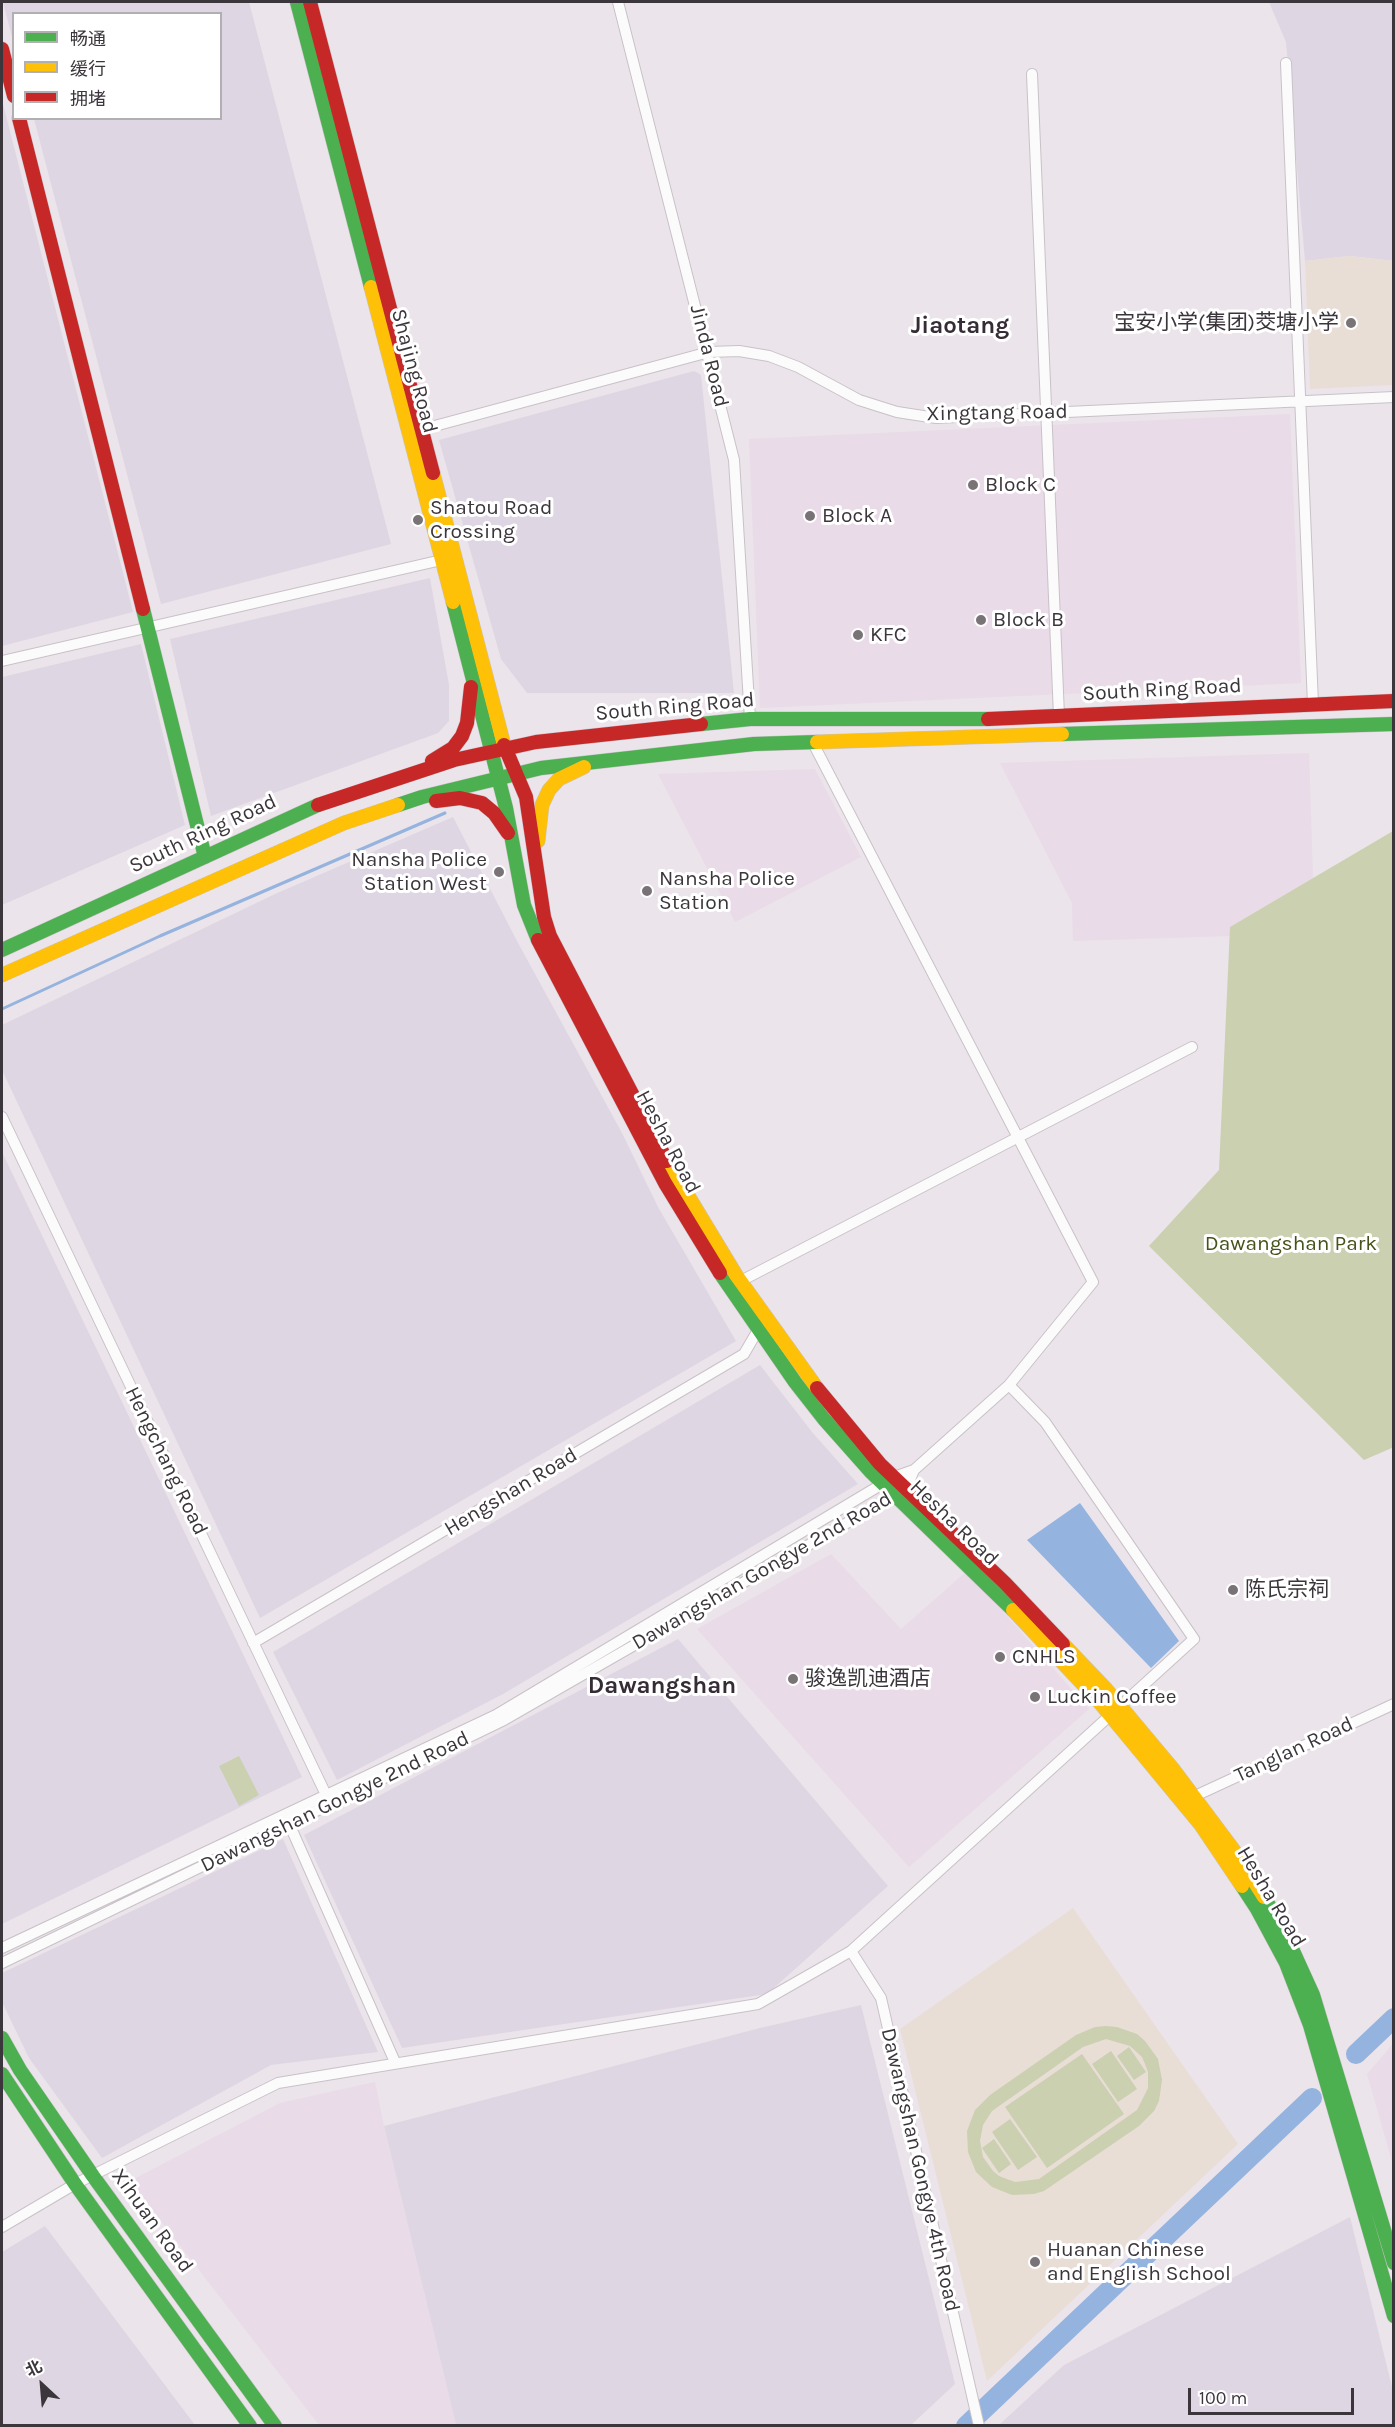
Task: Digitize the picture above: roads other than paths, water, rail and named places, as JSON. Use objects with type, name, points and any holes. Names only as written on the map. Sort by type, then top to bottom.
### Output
[{"type":"main road","name":"Shajing Road","points":[[297,2],[415,431]]},
{"type":"main road","name":"Shajing Road","points":[[310,2],[415,431],[498,750]]},
{"type":"main road","points":[[2,49],[12,88]]},
{"type":"main road","points":[[20,120],[205,857]]},
{"type":"main road","name":"Shajing Road","points":[[448,559],[472,675],[498,750]]},
{"type":"main road","points":[[414,771],[447,753],[462,736],[467,723],[472,675]]},
{"type":"main road","name":"South Ring Road","points":[[2,950],[297,814],[414,771],[536,742],[750,719],[966,720],[1394,701]]},
{"type":"main road","name":"South Ring Road","points":[[2,975],[306,838],[386,809],[498,777],[541,768],[754,744],[1394,724]]},
{"type":"main road","name":"Hesha Road","points":[[498,750],[515,773],[526,797],[544,917],[550,936],[758,1330],[824,1419],[900,1492],[1020,1617],[1116,1711],[1195,1796],[1244,1865],[1283,1929],[1298,1958],[1322,2022],[1394,2263]]},
{"type":"main road","name":"Hesha Road","points":[[498,750],[498,777],[524,905],[538,941],[665,1183],[735,1284],[888,1481]]},
{"type":"main road","points":[[536,865],[540,813],[544,797],[559,780],[595,762]]},
{"type":"main road","points":[[386,809],[452,798],[467,798],[488,808],[512,838]]},
{"type":"main road","name":"Hesha Road","points":[[1116,1711],[1202,1825],[1257,1909],[1286,1964],[1310,2025],[1394,2316]]},
{"type":"main road","name":"Xihuan Road","points":[[2,2038],[20,2070],[93,2176],[275,2426]]},
{"type":"main road","name":"Xihuan Road","points":[[2,2074],[75,2184],[250,2426]]},
{"type":"street","name":"Jinda Road","points":[[618,2],[734,460],[750,719]]},
{"type":"street","points":[[1286,63],[1312,704]]},
{"type":"street","points":[[1032,74],[1059,716]]},
{"type":"street","name":"Xingtang Road","points":[[415,431],[708,352],[739,351],[769,356],[798,367],[859,400],[897,412],[936,418],[1394,397]]},
{"type":"street","points":[[2,661],[448,559]]},
{"type":"street","points":[[813,743],[1093,1282],[1009,1385],[914,1470]]},
{"type":"street","points":[[735,1284],[1192,1047]]},
{"type":"street","name":"Hengchang Road","points":[[2,1117],[328,1800]]},
{"type":"street","name":"Hengshan Road","points":[[253,1643],[744,1354],[758,1330]]},
{"type":"street","points":[[2,2227],[75,2184],[278,2083],[758,2004],[851,1951],[1194,1639],[1045,1422],[1009,1385]]},
{"type":"street","name":"Dawangshan Gongye 2nd Road","points":[[328,1800],[496,1715],[888,1481],[914,1470]]},
{"type":"street","name":"Dawangshan Gongye 2nd Road","points":[[2,1948],[504,1720],[900,1492],[914,1470]]},
{"type":"street","name":"Tanglan Road","points":[[1195,1796],[1394,1704]]},
{"type":"street","points":[[287,1819],[395,2062]]},
{"type":"street","name":"Dawangshan Gongye 2nd Road","points":[[2,1963],[287,1819]]},
{"type":"street","name":"Dawangshan Gongye 4th Road","points":[[851,1951],[880,1998],[979,2426]]},
{"type":"water","points":[[1080,1503],[1179,1641],[1151,1668],[1027,1540]]},
{"type":"waterway","points":[[2,1009],[160,936],[445,813]]},
{"type":"waterway","points":[[1356,2054],[1394,2018]]},
{"type":"waterway","points":[[966,2426],[1312,2098]]},
{"type":"place","name":"宝安小学(集团)茭塘小学","points":[[1351,323]]},
{"type":"place","name":"Block C","points":[[973,485]]},
{"type":"place","name":"Block A","points":[[810,516]]},
{"type":"place","name":"Shatou Road Crossing","points":[[418,520]]},
{"type":"place","name":"Block B","points":[[981,620]]},
{"type":"place","name":"KFC","points":[[858,635]]},
{"type":"place","name":"Nansha Police Station West","points":[[499,872]]},
{"type":"place","name":"Nansha Police Station","points":[[647,891]]},
{"type":"place","name":"陈氏宗祠","points":[[1233,1590]]},
{"type":"place","name":"CNHLS","points":[[1000,1657]]},
{"type":"place","name":"骏逸凯迪酒店","points":[[793,1679]]},
{"type":"place","name":"Luckin Coffee","points":[[1035,1697]]},
{"type":"place","name":"Huanan Chinese and English School","points":[[1035,2262]]},
{"type":"district","name":"Jiaotang","points":[[960,326]]},
{"type":"district","name":"Dawangshan","points":[[662,1686]]},
{"type":"park label","name":"Dawangshan Park","points":[[1291,1244]]}]
